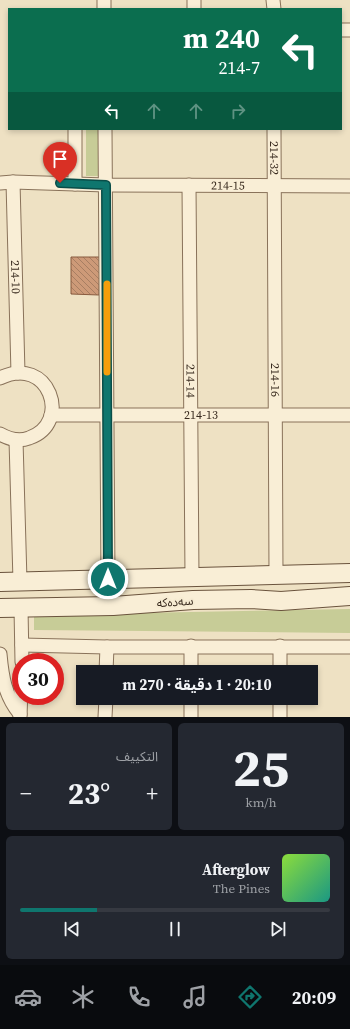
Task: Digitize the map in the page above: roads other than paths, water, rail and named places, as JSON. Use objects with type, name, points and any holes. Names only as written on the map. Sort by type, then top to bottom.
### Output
[{"type":"main road","name":"سەدەکە","points":[[0,582],[350,573]]},
{"type":"main road","points":[[250,575],[240,581],[238,587],[241,593],[250,599]]},
{"type":"main road","points":[[197,576],[213,582],[215,586],[213,594],[202,600]]},
{"type":"main road","name":"سەدەکە","points":[[0,608],[113,606],[202,600],[250,599],[281,601],[350,596]]},
{"type":"street","points":[[75,130],[75,184]]},
{"type":"street","points":[[106,130],[108,579]]},
{"type":"street","name":"214-32","points":[[274,130],[275,186]]},
{"type":"street","name":"214-15","points":[[7,182],[106,185],[350,186]]},
{"type":"street","name":"214-10","points":[[7,182],[18,373]]},
{"type":"street","name":"214-14","points":[[189,185],[191,415],[197,576]]},
{"type":"street","name":"214-16","points":[[275,186],[276,574]]},
{"type":"street","points":[[0,378],[8,374],[18,373],[28,374],[37,378],[45,385],[50,394],[52,404],[51,415],[48,423],[42,431],[34,436],[16,440],[0,434]]},
{"type":"street","name":"214-13","points":[[51,415],[350,415]]},
{"type":"street","points":[[16,440],[20,581]]},
{"type":"street","points":[[21,608],[22,653]]},
{"type":"street","points":[[22,645],[107,647],[350,646]]},
{"type":"street","points":[[191,646],[191,665]]},
{"type":"street","points":[[280,646],[280,665]]},
{"type":"street","points":[[106,665],[107,647]]},
{"type":"street","points":[[0,654],[2,676],[6,692],[20,715]]},
{"type":"street","points":[[20,705],[20,715]]},
{"type":"street","points":[[105,717],[106,705]]},
{"type":"street","points":[[191,705],[191,717]]},
{"type":"street","points":[[280,705],[280,717]]}]
